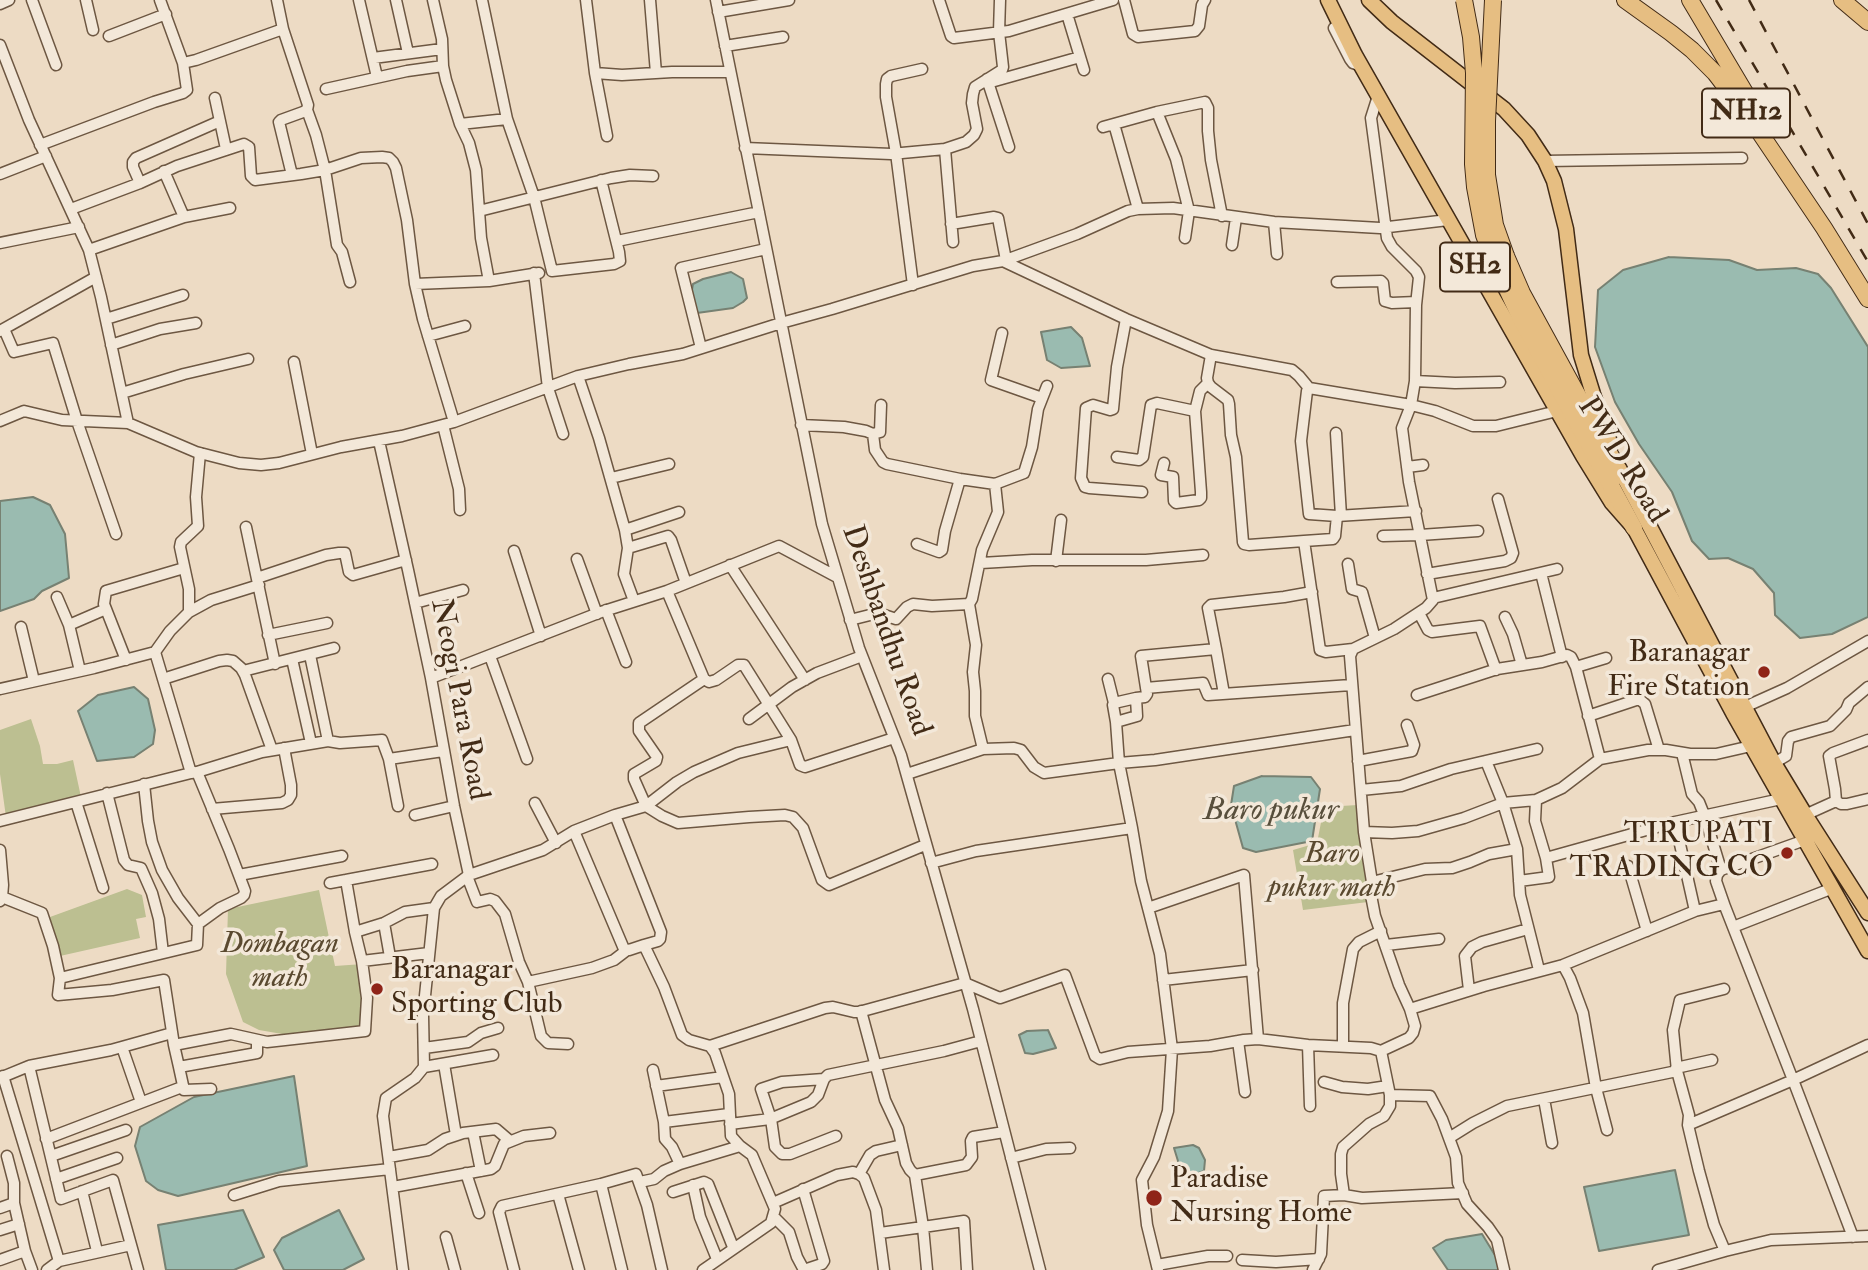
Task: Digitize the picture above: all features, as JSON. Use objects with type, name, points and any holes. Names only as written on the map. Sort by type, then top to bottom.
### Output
[{"type":"highway","points":[[1464,0],[1474,73],[1473,164],[1484,235],[1522,293],[1622,476]]},
{"type":"highway","points":[[1493,0],[1486,152],[1499,258],[1521,319],[1634,528]]},
{"type":"highway","name":"NH12","points":[[1625,0],[1671,33],[1715,73],[1748,116],[1824,228],[1868,299]]},
{"type":"highway","points":[[1690,0],[1824,228]]},
{"type":"highway","points":[[1842,0],[1868,21]]},
{"type":"highway","points":[[1855,0],[1868,21]]},
{"type":"main road","name":"PWD Road","points":[[1328,0],[1344,35],[1557,411],[1612,503],[1634,528],[1738,710],[1774,763],[1805,816],[1863,895],[1868,914]]},
{"type":"main road","name":"PWD Road","points":[[1369,0],[1392,22],[1504,109],[1528,135],[1545,161],[1554,181],[1566,229],[1577,330],[1586,373],[1622,476],[1738,710],[1751,746],[1868,951]]},
{"type":"main road","points":[[1805,816],[1815,843],[1868,932]]},
{"type":"street","points":[[0,4],[9,0]]},
{"type":"street","points":[[32,0],[56,65]]},
{"type":"street","points":[[86,0],[93,30]]},
{"type":"street","points":[[40,145],[187,90],[183,63],[160,0]]},
{"type":"street","points":[[277,0],[283,29],[316,135],[325,170],[337,245],[342,252],[350,282]]},
{"type":"street","points":[[359,0],[377,77]]},
{"type":"street","points":[[396,0],[408,53]]},
{"type":"street","points":[[433,0],[442,39],[446,80],[476,170],[481,238],[489,281]]},
{"type":"street","points":[[482,0],[507,119],[534,197],[552,271]]},
{"type":"street","points":[[586,0],[595,74],[607,136]]},
{"type":"street","points":[[650,0],[656,73]]},
{"type":"street","name":"Deshbandhu Road","points":[[716,0],[822,524],[862,656],[907,774],[981,1041],[1040,1270]]},
{"type":"street","points":[[718,12],[789,0]]},
{"type":"street","points":[[939,0],[952,38],[1009,31],[1113,0]]},
{"type":"street","points":[[987,81],[1003,67],[999,32],[1000,0]]},
{"type":"street","points":[[1124,0],[1133,34],[1138,37],[1195,31],[1199,26],[1205,0]]},
{"type":"street","points":[[1322,0],[1346,53],[1353,63],[1361,65]]},
{"type":"street","points":[[109,36],[166,14]]},
{"type":"street","points":[[1067,14],[1084,70]]},
{"type":"street","points":[[183,63],[283,29]]},
{"type":"street","points":[[726,46],[783,37]]},
{"type":"street","points":[[0,45],[40,145],[89,250],[128,423]]},
{"type":"street","points":[[373,58],[442,49]]},
{"type":"street","points":[[745,148],[896,153],[946,149],[966,142],[977,129],[972,103],[975,86],[1080,57]]},
{"type":"street","points":[[326,89],[443,66]]},
{"type":"street","points":[[913,285],[887,97],[887,79],[922,69]]},
{"type":"street","points":[[595,74],[730,72]]},
{"type":"street","points":[[987,81],[1009,147]]},
{"type":"street","points":[[1304,541],[1320,650],[1326,652],[1353,649],[1394,629],[1432,603],[1409,482],[1402,428],[1411,405],[1415,381],[1419,277],[1387,238],[1371,118],[1378,96]]},
{"type":"street","points":[[215,98],[226,149]]},
{"type":"street","points":[[1138,209],[1109,126],[1201,101],[1207,104],[1211,160],[1222,216]]},
{"type":"street","points":[[292,175],[279,122],[307,110]]},
{"type":"street","points":[[1157,112],[1176,159],[1189,211],[1185,238]]},
{"type":"street","points":[[460,124],[507,119]]},
{"type":"street","points":[[140,183],[133,167],[136,158],[220,121]]},
{"type":"street","points":[[71,209],[164,171],[244,144],[249,147],[251,176],[255,180],[325,170],[361,158],[382,157],[393,162],[407,220],[415,284],[448,424],[460,510]]},
{"type":"street","points":[[946,149],[953,242]]},
{"type":"street","points":[[0,174],[46,156]]},
{"type":"street","points":[[1545,161],[1742,158]]},
{"type":"street","points":[[164,171],[184,217]]},
{"type":"street","points":[[479,211],[601,180],[630,175],[653,176]]},
{"type":"street","points":[[415,284],[489,281],[617,263],[621,258],[601,180]]},
{"type":"street","points":[[89,250],[184,217],[230,208]]},
{"type":"street","points":[[0,421],[24,411],[62,420],[128,423],[201,453],[239,463],[279,463],[448,424],[578,376],[683,354],[973,267],[1004,261],[1077,234],[1128,211],[1173,208],[1274,222],[1387,228],[1448,219]]},
{"type":"street","points":[[617,242],[759,212]]},
{"type":"street","points":[[951,224],[994,217],[998,219],[1004,261]]},
{"type":"street","points":[[1232,245],[1236,218]]},
{"type":"street","points":[[1274,222],[1278,254]]},
{"type":"street","points":[[0,243],[79,227]]},
{"type":"street","points":[[701,348],[681,268],[766,249]]},
{"type":"street","points":[[1004,261],[1126,319],[1211,355],[1292,370],[1309,388],[1411,405],[1473,426],[1496,426],[1557,411]]},
{"type":"street","points":[[534,274],[548,388],[563,434]]},
{"type":"street","points":[[96,277],[2,330],[14,352],[53,343],[76,421],[116,534]]},
{"type":"street","points":[[1337,282],[1381,281],[1385,301],[1416,302]]},
{"type":"street","points":[[106,319],[183,295]]},
{"type":"street","points":[[1126,319],[1113,409],[1110,411],[1093,405],[1086,408],[1081,478],[1085,487],[1089,488],[1142,492]]},
{"type":"street","points":[[111,345],[160,329],[196,323]]},
{"type":"street","points":[[428,336],[465,326]]},
{"type":"street","points":[[1002,333],[991,380],[1042,398]]},
{"type":"street","points":[[1211,355],[1208,383],[1228,400],[1229,404],[1244,544],[1334,538],[1339,516],[1336,433]]},
{"type":"street","points":[[122,393],[184,374],[248,359]]},
{"type":"street","points":[[294,362],[312,454]]},
{"type":"street","points":[[578,376],[592,412],[625,530],[628,548],[624,574],[634,601]]},
{"type":"street","points":[[1415,381],[1500,382]]},
{"type":"street","points":[[1164,463],[1161,475],[1173,477],[1176,503],[1201,498],[1195,411],[1200,391],[1208,383]]},
{"type":"street","points":[[873,434],[876,450],[887,464],[995,484],[1024,472],[1032,446],[1038,409],[1047,386]]},
{"type":"street","points":[[1309,388],[1301,441],[1307,511],[1311,516],[1416,511]]},
{"type":"street","points":[[1117,457],[1141,459],[1152,405],[1157,403],[1195,411]]},
{"type":"street","points":[[801,425],[844,427],[873,434],[880,432],[881,405]]},
{"type":"street","name":"Neogi Para Road","points":[[379,441],[406,559],[468,876]]},
{"type":"street","points":[[189,612],[189,589],[180,547],[181,542],[198,526],[196,497],[201,453]]},
{"type":"street","points":[[611,478],[668,464]]},
{"type":"street","points":[[1407,467],[1423,466]]},
{"type":"street","points":[[917,544],[939,552],[942,550],[960,479]]},
{"type":"street","points":[[983,749],[975,716],[976,645],[969,604],[982,550],[998,512],[995,484]]},
{"type":"street","points":[[1427,574],[1511,558],[1513,553],[1498,499]]},
{"type":"street","points":[[625,530],[679,512]]},
{"type":"street","points":[[1056,561],[1061,520]]},
{"type":"street","points":[[247,527],[275,664]]},
{"type":"street","points":[[1383,536],[1478,531]]},
{"type":"street","points":[[628,548],[667,536],[671,540],[686,583]]},
{"type":"street","points":[[430,678],[602,612],[667,591],[779,546],[837,577]]},
{"type":"street","points":[[514,551],[541,636]]},
{"type":"street","points":[[0,689],[155,652],[170,631],[189,612],[211,600],[326,555],[345,553],[349,572],[353,575],[406,559]]},
{"type":"street","points":[[981,563],[1024,560],[1146,561],[1203,555]]},
{"type":"street","points":[[577,559],[626,662]]},
{"type":"street","points":[[1348,564],[1352,589],[1362,592],[1375,638]]},
{"type":"street","points":[[730,565],[805,680]]},
{"type":"street","points":[[126,660],[104,604],[106,591],[184,568]]},
{"type":"street","points":[[1433,598],[1557,569]]},
{"type":"street","points":[[1541,573],[1562,657]]},
{"type":"street","points":[[415,603],[463,590]]},
{"type":"street","points":[[667,591],[704,679],[716,680],[738,665],[744,665],[791,740],[800,765],[806,767],[894,738]]},
{"type":"street","points":[[1224,694],[1208,608],[1211,605],[1312,592]]},
{"type":"street","points":[[57,597],[69,625],[80,671]]},
{"type":"street","points":[[850,620],[878,613],[896,619],[912,604],[969,604]]},
{"type":"street","points":[[69,625],[106,609]]},
{"type":"street","points":[[1419,613],[1428,630],[1432,632],[1480,626],[1496,670]]},
{"type":"street","points":[[1505,617],[1513,634],[1521,665]]},
{"type":"street","points":[[268,635],[327,623]]},
{"type":"street","points":[[21,627],[34,681]]},
{"type":"street","points":[[1738,710],[1787,688],[1868,640]]},
{"type":"street","points":[[243,671],[334,648]]},
{"type":"street","points":[[1114,703],[1146,696],[1140,660],[1143,654],[1216,649]]},
{"type":"street","points":[[644,945],[661,979],[682,1035],[689,1041],[710,1046],[825,1007],[861,1011],[965,983],[1000,998],[1065,975],[1095,1056],[1105,1059],[1128,1052],[1210,1046],[1258,1039],[1381,1051],[1409,1038],[1415,1026],[1376,916],[1370,890],[1351,685],[1350,656],[1353,649]]},
{"type":"street","points":[[155,652],[194,772],[239,875],[244,895],[198,924]]},
{"type":"street","points":[[310,654],[328,741]]},
{"type":"street","points":[[1417,695],[1496,670],[1570,655],[1576,667],[1600,759]]},
{"type":"street","points":[[490,656],[527,759]]},
{"type":"street","points":[[749,719],[817,673],[862,656]]},
{"type":"street","points":[[1576,667],[1606,658]]},
{"type":"street","points":[[292,659],[312,743]]},
{"type":"street","points":[[163,679],[227,660],[233,662],[243,671],[272,750]]},
{"type":"street","points":[[704,679],[639,723],[639,731],[657,757],[656,761],[634,774],[646,806],[678,823],[785,815],[793,817],[803,828],[822,880],[829,885],[925,845]]},
{"type":"street","points":[[1108,680],[1114,703],[1119,763],[1160,954],[1172,1049],[1168,1111],[1154,1157],[1142,1180],[1147,1225],[1158,1267],[1208,1256],[1227,1256]]},
{"type":"street","points":[[1146,688],[1203,683],[1208,695],[1351,685]]},
{"type":"street","points":[[1774,763],[1786,756],[1791,737],[1830,726],[1846,710],[1849,703],[1868,687]]},
{"type":"street","points":[[1116,722],[1137,716],[1136,698]]},
{"type":"street","points":[[1588,716],[1639,699],[1645,704],[1659,750]]},
{"type":"street","points":[[1358,761],[1412,751],[1414,745],[1407,725]]},
{"type":"street","points":[[907,774],[983,749],[1014,747],[1021,750],[1034,767],[1044,773],[1155,760],[1355,730]]},
{"type":"street","points":[[0,821],[272,750],[328,741],[340,743],[382,740],[398,806]]},
{"type":"street","points":[[402,1270],[383,1116],[386,1098],[415,1078],[424,1067],[423,1015],[429,953],[434,908],[441,895],[468,876],[527,856],[556,843],[574,831],[646,806],[694,772],[738,753],[791,740]]},
{"type":"street","points":[[1836,801],[1829,756],[1868,740]]},
{"type":"street","points":[[1364,832],[1418,831],[1503,803],[1536,800],[1562,788],[1600,759],[1648,750],[1716,754],[1751,746]]},
{"type":"street","points":[[212,809],[282,803],[288,800],[291,785],[284,748]]},
{"type":"street","points":[[1360,790],[1401,786],[1451,769],[1537,749]]},
{"type":"street","points":[[389,760],[443,751]]},
{"type":"street","points":[[1682,753],[1692,794],[1699,802],[1705,817],[1721,870]]},
{"type":"street","points":[[1486,761],[1517,849],[1520,895],[1539,970]]},
{"type":"street","points":[[60,978],[197,945],[198,924],[178,898],[162,870],[152,842],[144,784]]},
{"type":"street","points":[[107,793],[124,860],[128,865],[141,868],[152,893],[159,919],[163,953]]},
{"type":"street","points":[[1546,858],[1675,822],[1781,799]]},
{"type":"street","points":[[1836,801],[1847,804],[1868,799]]},
{"type":"street","points":[[1519,881],[1549,877],[1535,821],[1536,800]]},
{"type":"street","points":[[1805,816],[1836,801]]},
{"type":"street","points":[[76,802],[103,888]]},
{"type":"street","points":[[535,803],[556,843]]},
{"type":"street","points":[[415,815],[454,806]]},
{"type":"street","points":[[527,982],[592,968],[614,960],[626,950],[660,939],[661,932],[615,815]]},
{"type":"street","points":[[1675,822],[1695,911]]},
{"type":"street","points":[[932,863],[976,850],[1132,828]]},
{"type":"street","points":[[574,831],[626,950]]},
{"type":"street","points":[[1805,840],[1721,870],[1716,881],[1853,1237]]},
{"type":"street","points":[[1371,882],[1425,869],[1452,868],[1489,854],[1517,849]]},
{"type":"street","points":[[0,850],[4,885],[1,899],[43,913],[60,978],[58,995],[112,990],[164,980],[182,1087],[186,1091],[211,1089]]},
{"type":"street","points":[[239,875],[342,856]]},
{"type":"street","points":[[330,883],[432,864]]},
{"type":"street","points":[[1628,866],[1647,931]]},
{"type":"street","points":[[1149,908],[1244,875],[1258,1039]]},
{"type":"street","points":[[468,876],[477,902],[490,899],[495,901],[505,914],[541,1036],[548,1043],[568,1044]]},
{"type":"street","points":[[59,1261],[5,1100],[1,1077],[29,1066],[173,1039],[230,1034],[267,1042],[365,1031],[367,998],[346,880]]},
{"type":"street","points":[[1733,928],[1833,888]]},
{"type":"street","points":[[1410,1009],[1563,965],[1695,911],[1724,904]]},
{"type":"street","points":[[355,932],[384,923],[405,912],[434,908]]},
{"type":"street","points":[[384,923],[390,957]]},
{"type":"street","points":[[1469,990],[1465,956],[1472,947],[1528,929]]},
{"type":"street","points":[[1343,1046],[1343,1003],[1353,949],[1359,942],[1381,931]]},
{"type":"street","points":[[1386,946],[1440,939]]},
{"type":"street","points":[[362,961],[429,953]]},
{"type":"street","points":[[1563,965],[1583,1013],[1596,1088],[1607,1130]]},
{"type":"street","points":[[1163,981],[1253,970]]},
{"type":"street","points":[[1724,989],[1680,1000],[1673,1030],[1677,1069],[1689,1115],[1688,1125],[1714,1225],[1725,1251]]},
{"type":"street","points":[[861,1011],[885,1100],[898,1128],[906,1163],[915,1175],[927,1270]]},
{"type":"street","points":[[424,1048],[468,1042],[481,1033],[498,1028]]},
{"type":"street","points":[[179,1067],[257,1053],[257,1040]]},
{"type":"street","points":[[664,1122],[771,1119],[815,1099],[828,1075],[981,1041]]},
{"type":"street","points":[[1238,1041],[1245,1091]]},
{"type":"street","points":[[1308,1045],[1310,1105]]},
{"type":"street","points":[[1688,1125],[1868,1045]]},
{"type":"street","points":[[703,1270],[771,1223],[775,1209],[752,1155],[731,1136],[729,1094],[710,1046]]},
{"type":"street","points":[[122,1047],[141,1102]]},
{"type":"street","points":[[1344,1195],[1341,1154],[1343,1147],[1369,1124],[1384,1116],[1390,1106],[1381,1051]]},
{"type":"street","points":[[424,1067],[493,1055]]},
{"type":"street","points":[[1449,1138],[1507,1106],[1712,1060]]},
{"type":"street","points":[[443,1064],[456,1135]]},
{"type":"street","points":[[29,1066],[61,1199],[113,1180],[138,1270]]},
{"type":"street","points":[[653,1070],[665,1139],[680,1164]]},
{"type":"street","points":[[656,1086],[723,1077]]},
{"type":"street","points":[[824,1079],[782,1082],[761,1089],[777,1150],[785,1155],[835,1136]]},
{"type":"street","points":[[1324,1082],[1342,1087],[1430,1096],[1456,1157],[1458,1183],[1467,1205],[1497,1240],[1504,1270]]},
{"type":"street","points":[[46,1139],[182,1087]]},
{"type":"street","points":[[1544,1099],[1552,1143]]},
{"type":"street","points":[[234,1195],[279,1181],[389,1163],[428,1150],[456,1135],[496,1129],[510,1141]]},
{"type":"street","points":[[51,1156],[126,1130]]},
{"type":"street","points":[[473,1132],[481,1171]]},
{"type":"street","points":[[915,1175],[966,1165],[972,1157],[973,1137],[1004,1132]]},
{"type":"street","points":[[393,1187],[491,1169],[495,1166],[504,1144],[524,1136],[550,1133]]},
{"type":"street","points":[[859,1174],[870,1155],[882,1149],[902,1145]]},
{"type":"street","points":[[640,1182],[654,1179],[680,1164],[740,1146]]},
{"type":"street","points":[[752,1155],[775,1147]]},
{"type":"street","points":[[1011,1158],[1046,1149],[1070,1148]]},
{"type":"street","points":[[7,1156],[14,1203],[32,1270]]},
{"type":"street","points":[[56,1179],[117,1158]]},
{"type":"street","points":[[773,1203],[837,1175],[853,1172],[859,1174],[864,1178],[876,1210],[884,1270]]},
{"type":"street","points":[[466,1173],[479,1213]]},
{"type":"street","points":[[514,1270],[500,1207],[633,1174],[638,1175],[662,1270]]},
{"type":"street","points":[[673,1192],[704,1182],[708,1184],[733,1247]]},
{"type":"street","points":[[601,1184],[622,1270]]},
{"type":"street","points":[[692,1185],[700,1217],[717,1259]]},
{"type":"street","points":[[773,1216],[789,1232],[797,1258],[804,1270],[822,1264],[824,1261],[803,1189]]},
{"type":"street","points":[[82,1191],[97,1251]]},
{"type":"street","points":[[558,1194],[579,1270]]},
{"type":"street","points":[[1313,1270],[1321,1255],[1324,1196],[1362,1198],[1463,1194]]},
{"type":"street","points":[[0,1208],[14,1203]]},
{"type":"street","points":[[880,1233],[964,1221],[967,1270]]},
{"type":"street","points":[[0,1230],[19,1224]]},
{"type":"street","points":[[1658,1270],[1771,1240],[1868,1236]]},
{"type":"street","points":[[446,1237],[456,1270]]},
{"type":"street","points":[[47,1270],[59,1261],[131,1245]]},
{"type":"street","points":[[0,1260],[25,1251]]},
{"type":"street","points":[[1242,1260],[1276,1262],[1319,1259]]},
{"type":"green space","points":[[31,719],[43,764],[73,760],[81,797],[6,817],[0,774],[0,730]]},
{"type":"green space","name":"Baro pukur math","points":[[1358,805],[1368,902],[1303,910],[1293,850],[1317,843],[1324,807]]},
{"type":"green space","points":[[127,889],[142,895],[146,917],[136,919],[140,938],[60,956],[50,917]]},
{"type":"green space","name":"Dombagan math","points":[[319,890],[335,966],[363,964],[361,1026],[288,1035],[259,1030],[243,1022],[226,974],[228,909]]},
{"type":"water","points":[[1669,257],[1729,260],[1757,270],[1796,268],[1818,274],[1831,288],[1868,347],[1868,617],[1832,634],[1800,638],[1775,615],[1774,593],[1753,569],[1728,558],[1709,559],[1692,541],[1672,492],[1639,444],[1615,402],[1595,347],[1598,290],[1623,270]]},
{"type":"water","points":[[731,272],[743,279],[747,298],[733,308],[697,313],[691,295],[693,284]]},
{"type":"water","points":[[1071,327],[1082,338],[1090,366],[1061,368],[1047,360],[1041,332]]},
{"type":"water","points":[[33,497],[50,505],[65,534],[69,578],[42,591],[34,599],[0,611],[0,501]]},
{"type":"water","points":[[134,687],[148,699],[155,730],[153,744],[134,757],[97,761],[78,711],[98,695]]},
{"type":"water","name":"Baro pukur","points":[[1262,776],[1311,777],[1320,789],[1312,841],[1256,852],[1243,848],[1231,805],[1234,786]]},
{"type":"water","points":[[1048,1030],[1056,1048],[1033,1054],[1025,1053],[1019,1035],[1027,1031]]},
{"type":"water","points":[[294,1076],[307,1166],[178,1196],[158,1190],[146,1181],[135,1146],[140,1127],[194,1097]]},
{"type":"water","points":[[1193,1145],[1199,1148],[1205,1160],[1204,1171],[1193,1175],[1182,1174],[1174,1148]]},
{"type":"water","points":[[1675,1170],[1689,1235],[1599,1251],[1584,1187]]},
{"type":"water","points":[[243,1210],[264,1257],[234,1270],[166,1270],[158,1225]]},
{"type":"water","points":[[339,1210],[364,1259],[343,1270],[284,1270],[274,1250],[282,1238]]},
{"type":"water","points":[[1482,1234],[1501,1265],[1498,1270],[1448,1270],[1433,1248],[1446,1240]]},
{"type":"railway","points":[[1716,0],[1868,262]]},
{"type":"railway","points":[[1749,0],[1868,224]]},
{"type":"place","name":"Baranagar Fire Station","points":[[1764,672]]},
{"type":"place","name":"TIRUPATI TRADING CO","points":[[1787,853]]},
{"type":"place","name":"Baranagar Sporting Club","points":[[377,989]]},
{"type":"place","name":"Paradise Nursing Home","points":[[1154,1198]]}]
